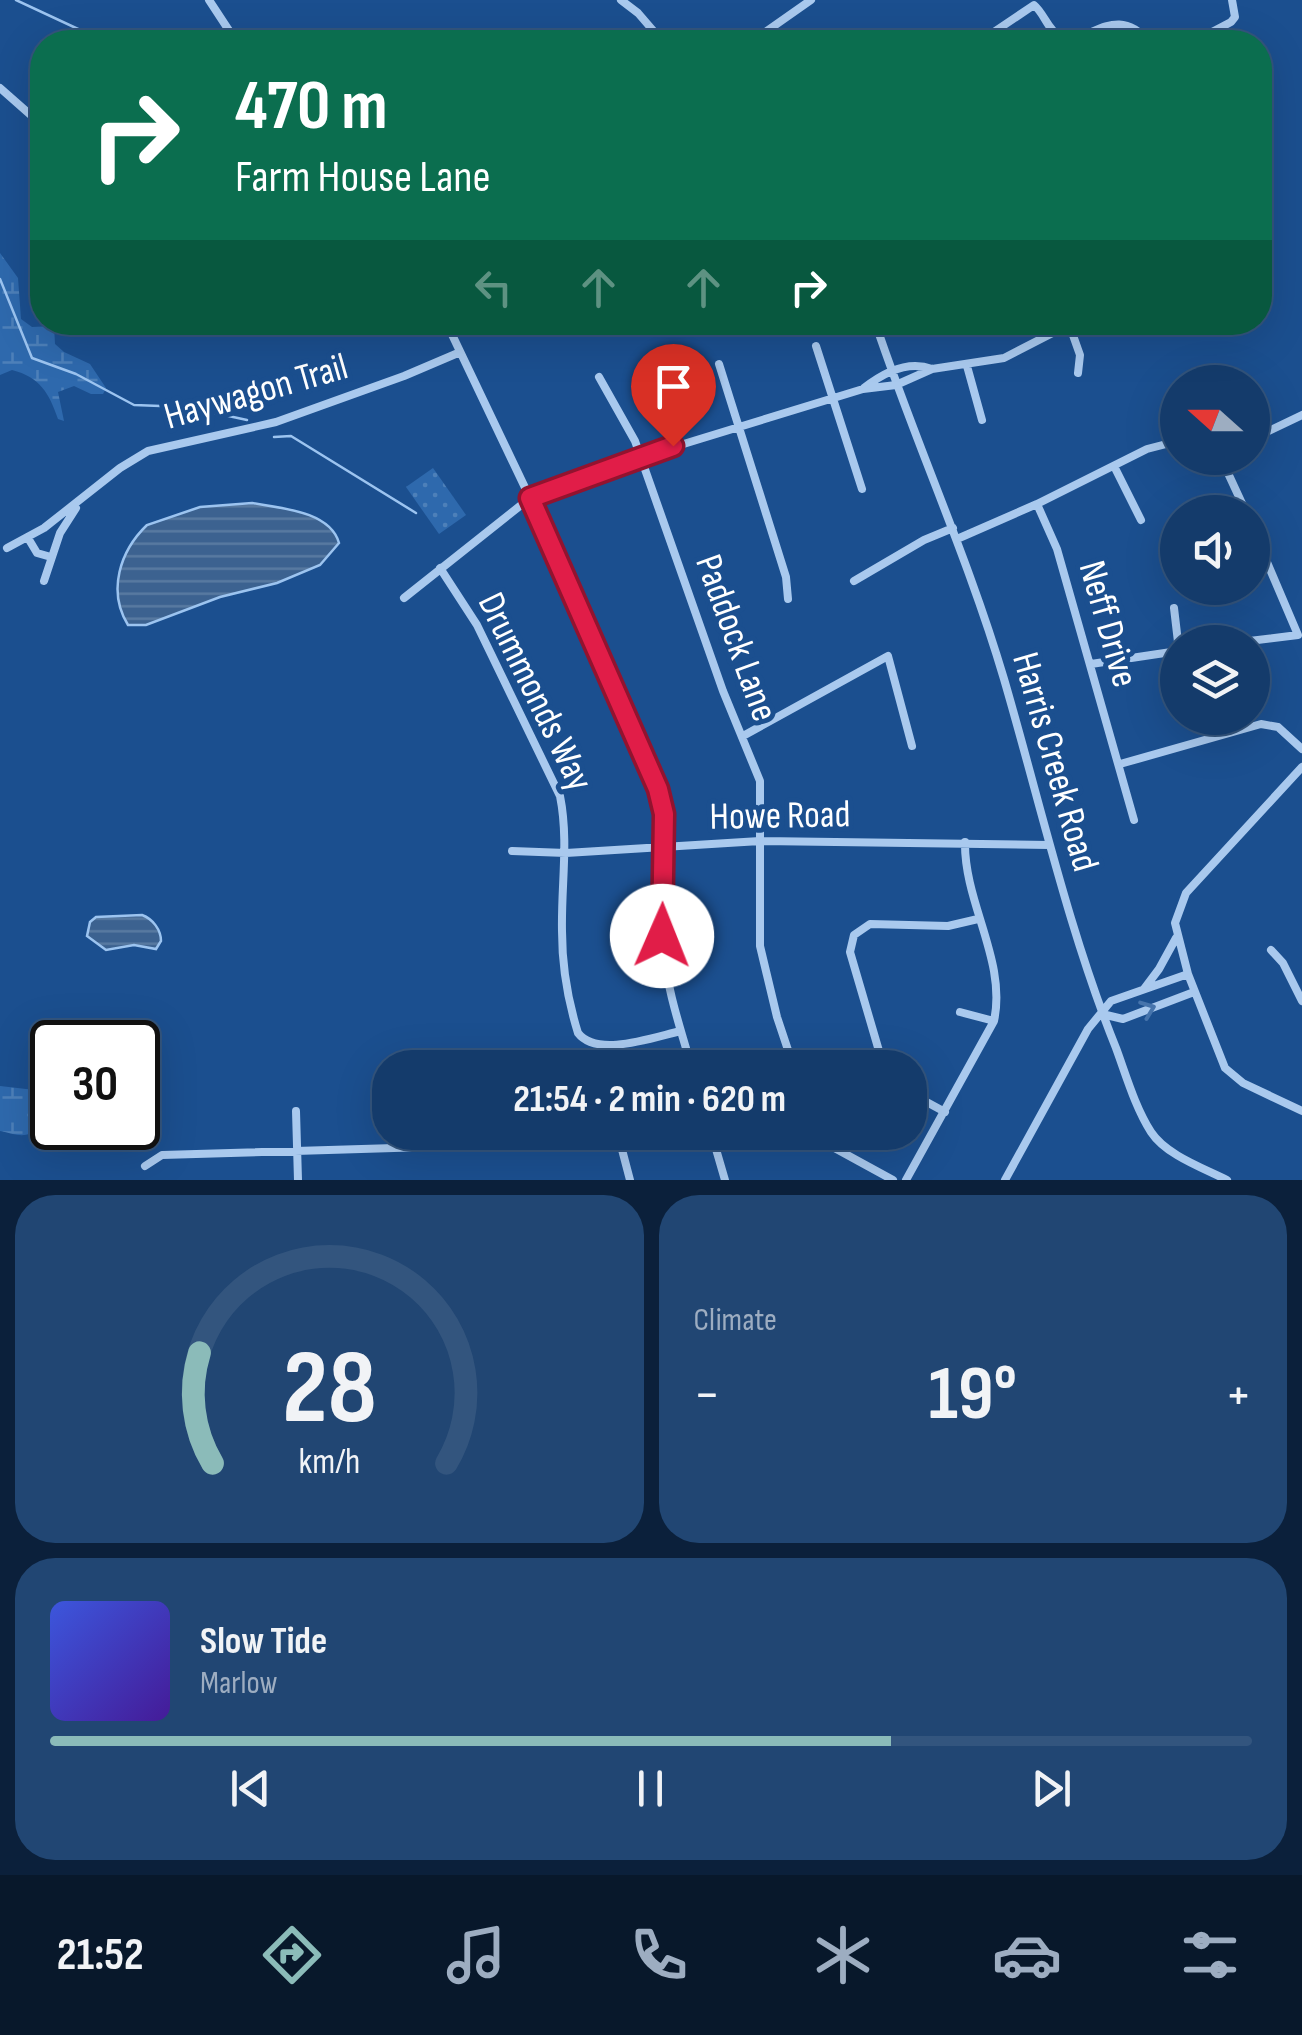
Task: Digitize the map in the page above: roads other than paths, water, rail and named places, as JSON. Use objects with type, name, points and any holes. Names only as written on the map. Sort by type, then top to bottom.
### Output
[{"type":"street","points":[[209,0],[229,30]]},
{"type":"street","points":[[620,0],[652,30]]},
{"type":"street","points":[[769,30],[812,0]]},
{"type":"street","points":[[1216,30],[1235,17],[1232,0]]},
{"type":"street","points":[[997,30],[1034,5],[1043,12],[1052,30]]},
{"type":"street","points":[[1089,30],[1108,21],[1131,25],[1136,30]]},
{"type":"street","points":[[0,88],[30,114]]},
{"type":"street","points":[[451,335],[530,498],[654,776],[664,814],[663,955],[687,1050]]},
{"type":"street","name":"Harris Creek Road","points":[[880,335],[953,528],[1003,676],[1049,844],[1102,1014],[1152,1134],[1163,1145],[1227,1180]]},
{"type":"street","points":[[404,598],[530,498],[737,426],[863,389],[896,385],[932,369],[967,366],[1019,352],[1050,335]]},
{"type":"street","points":[[1074,335],[1080,355],[1078,373]]},
{"type":"street","points":[[816,346],[862,488]]},
{"type":"street","name":"Haywagon Trail","points":[[7,548],[28,538],[148,451],[276,422],[458,353]]},
{"type":"street","points":[[718,364],[786,577],[788,599]]},
{"type":"street","points":[[863,389],[892,371],[922,365],[932,369]]},
{"type":"street","points":[[967,366],[982,420]]},
{"type":"street","name":"Paddock Lane","points":[[599,377],[641,457],[723,691],[760,782],[760,946],[788,1050]]},
{"type":"street","points":[[1270,430],[1302,415]]},
{"type":"street","points":[[956,539],[1160,446]]},
{"type":"street","points":[[1114,466],[1141,520]]},
{"type":"street","name":"Haywagon Trail","points":[[44,581],[60,533],[79,502]]},
{"type":"street","name":"Neff Drive","points":[[1037,504],[1057,550],[1134,820]]},
{"type":"street","points":[[854,582],[924,540],[953,528]]},
{"type":"street","points":[[28,538],[37,553],[51,557]]},
{"type":"street","name":"Drummonds Way","points":[[440,568],[477,625],[550,770],[566,822],[563,953],[572,1008],[582,1038],[590,1044],[606,1045],[681,1031]]},
{"type":"street","points":[[1270,569],[1298,635],[1270,638]]},
{"type":"street","points":[[1174,608],[1176,625]]},
{"type":"street","points":[[1091,664],[1160,653]]},
{"type":"street","points":[[743,736],[888,656],[912,746]]},
{"type":"street","points":[[1120,764],[1261,724],[1278,726],[1302,750]]},
{"type":"street","points":[[1302,766],[1186,893],[1177,908],[1176,938],[1225,1068],[1243,1083],[1302,1112]]},
{"type":"street","name":"Howe Road","points":[[512,851],[566,853],[760,841],[1049,844]]},
{"type":"street","points":[[906,1180],[994,1021],[998,992],[965,867],[966,842]]},
{"type":"street","points":[[879,1050],[850,952],[854,935],[870,924],[948,926],[978,918]]},
{"type":"street","points":[[1142,990],[1176,938]]},
{"type":"street","points":[[1270,950],[1283,963],[1302,1001]]},
{"type":"street","points":[[1005,1180],[1088,1029],[1111,1001],[1188,974]]},
{"type":"street","points":[[1102,1014],[1123,1019],[1194,992]]},
{"type":"street","points":[[960,1012],[994,1021]]},
{"type":"street","points":[[927,1103],[945,1112]]},
{"type":"street","points":[[296,1111],[298,1180]]},
{"type":"street","points":[[145,1166],[162,1156],[372,1150]]},
{"type":"street","points":[[622,1150],[630,1180]]},
{"type":"street","points":[[716,1150],[725,1180]]},
{"type":"street","points":[[837,1150],[874,1176],[892,1180]]},
{"type":"waterway","points":[[16,0],[80,30]]},
{"type":"waterway","points":[[0,279],[32,358],[76,374],[134,405],[187,407],[247,420]]},
{"type":"waterway","points":[[274,437],[291,436],[416,513]]}]
